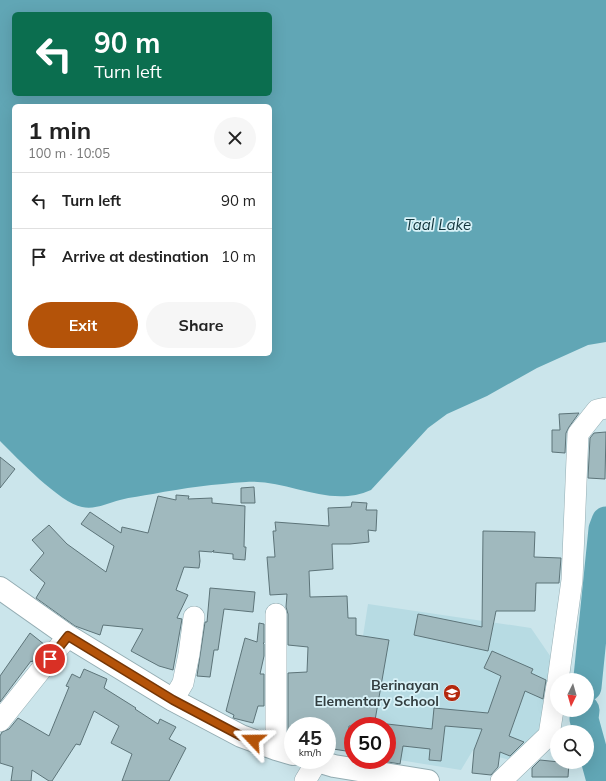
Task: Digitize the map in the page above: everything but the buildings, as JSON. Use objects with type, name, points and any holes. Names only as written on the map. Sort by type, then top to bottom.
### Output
[{"type":"main road","points":[[0,588],[68,636],[173,700],[241,736],[284,752]]},
{"type":"main road","points":[[336,766],[428,781]]},
{"type":"street","points":[[559,673],[572,580],[578,434],[597,410],[606,408]]},
{"type":"street","points":[[276,614],[284,752]]},
{"type":"street","points":[[173,700],[183,683],[194,617]]},
{"type":"street","points":[[0,721],[68,636]]},
{"type":"street","points":[[501,781],[549,734],[552,717]]},
{"type":"street","points":[[305,781],[311,769]]},
{"type":"shaded area","name":"Berinayan Elementary School","points":[[368,604],[531,628],[557,666],[555,673],[550,673],[550,697],[544,724],[517,762],[473,750],[461,770],[396,759],[396,717],[350,717]]},
{"type":"water","name":"Taal Lake","points":[[0,0],[606,0],[606,342],[588,345],[537,368],[487,396],[447,414],[428,428],[371,490],[355,495],[324,495],[262,482],[246,482],[176,490],[128,498],[97,507],[87,508],[73,504],[62,497],[39,479],[0,441]]},
{"type":"waterway","points":[[588,673],[603,529],[606,521]]},
{"type":"waterway","points":[[584,717],[601,781]]},
{"type":"place","name":"Berinayan Elementary School","points":[[452,693]]},
{"type":"route","points":[[50,659],[68,636],[173,700],[241,736],[253,740]]}]
